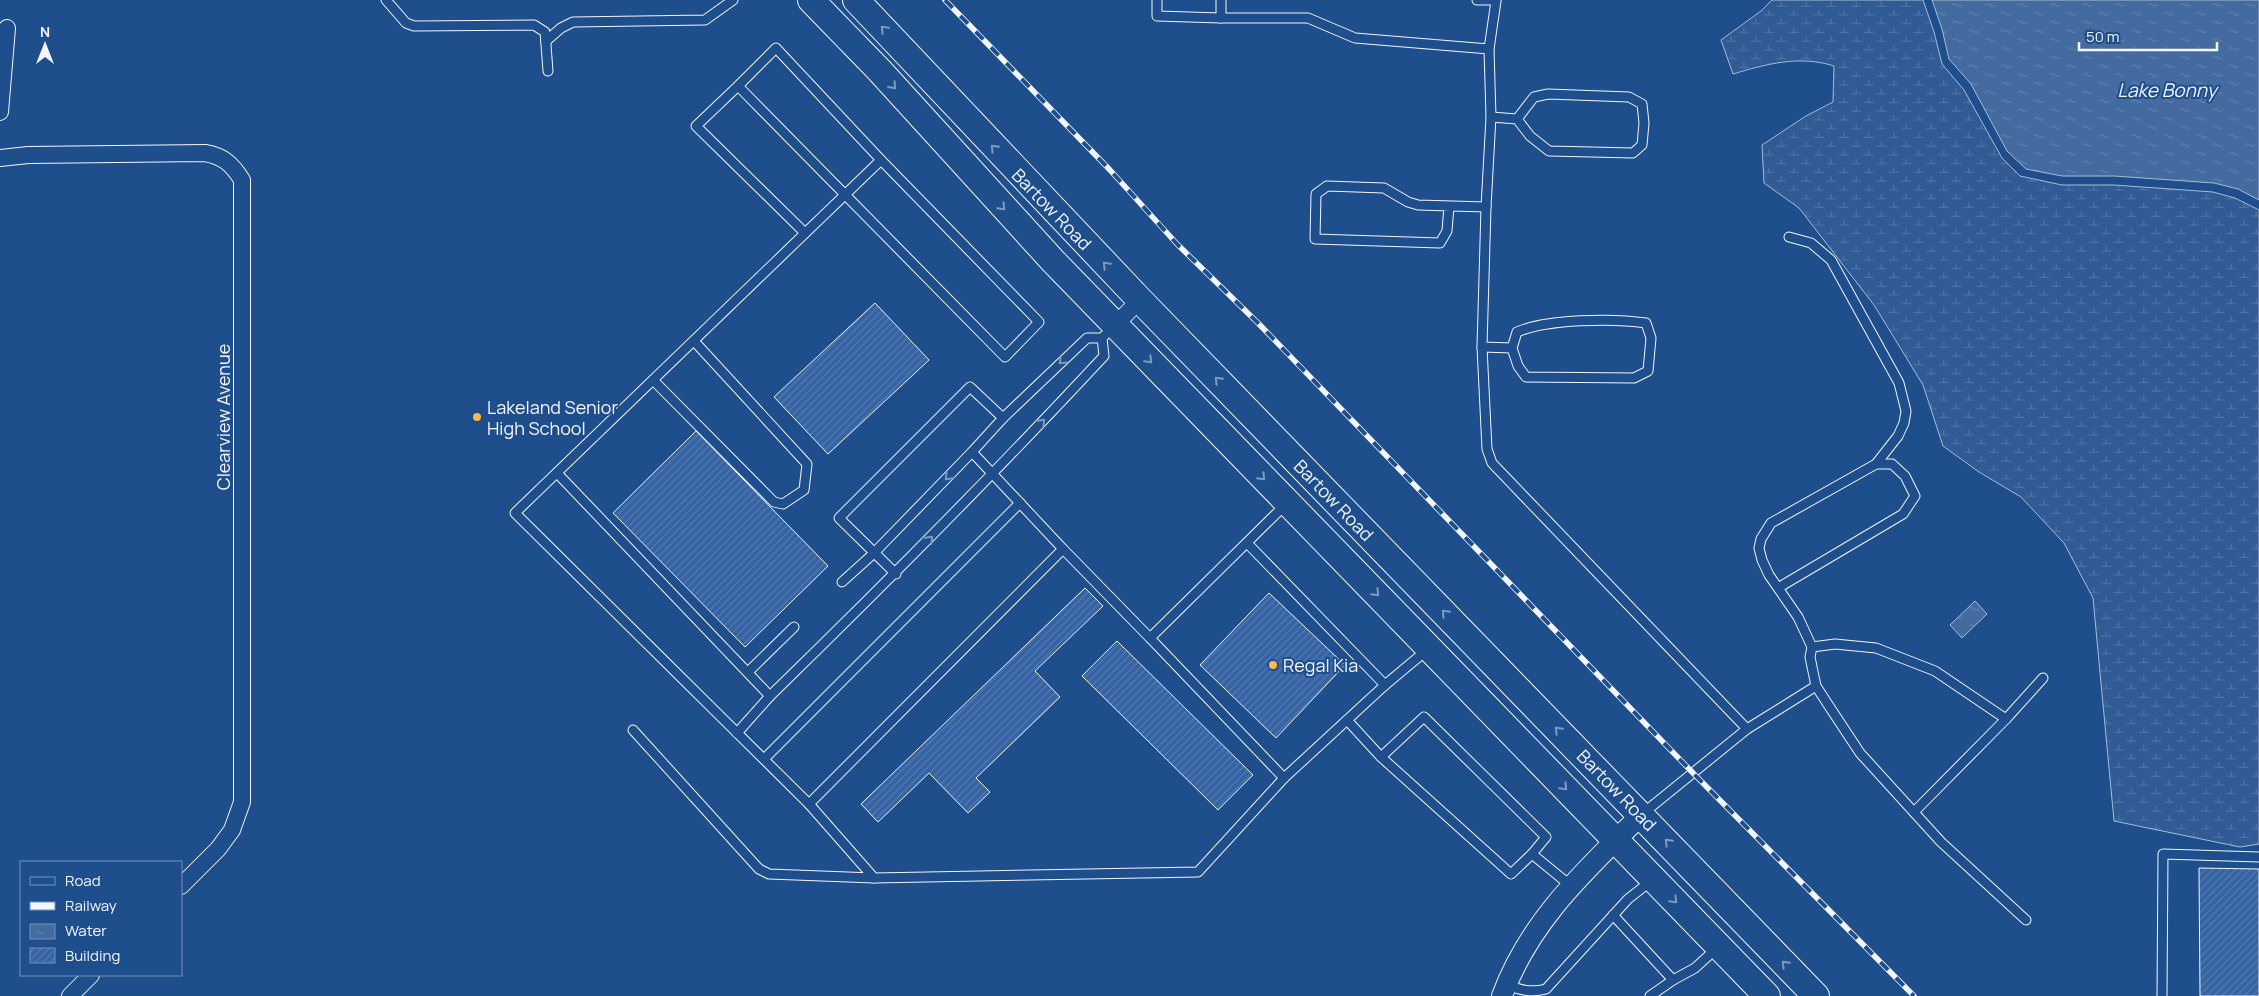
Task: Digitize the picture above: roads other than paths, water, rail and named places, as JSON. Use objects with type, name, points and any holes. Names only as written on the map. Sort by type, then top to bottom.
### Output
[{"type":"main road","name":"Bartow Road","points":[[811,0],[880,71],[994,198],[1108,332],[1287,502],[1767,996]]},
{"type":"main road","name":"Bartow Road","points":[[856,0],[1140,300],[1816,996]]},
{"type":"street","points":[[0,112],[7,28]]},
{"type":"street","name":"Clearview Avenue","points":[[0,158],[28,155],[204,153],[218,155],[233,165],[242,180],[242,802],[232,830],[218,849],[182,885]]},
{"type":"street","points":[[1108,332],[1140,300]]},
{"type":"street","points":[[1504,991],[1524,948],[1545,916],[1571,886],[1641,815]]},
{"type":"street","points":[[70,996],[90,976]]},
{"type":"lane","points":[[386,0],[406,23],[414,26],[534,25],[546,32],[548,71]]},
{"type":"lane","points":[[546,41],[561,28],[573,22],[705,20],[733,0]]},
{"type":"lane","points":[[1157,0],[1157,16],[1308,18],[1355,38],[1489,49]]},
{"type":"lane","points":[[1220,0],[1220,18]]},
{"type":"lane","points":[[1477,0],[1496,0],[1489,49],[1491,117],[1482,347],[1486,449],[1492,463],[1747,729]]},
{"type":"lane","points":[[738,86],[1005,357],[1039,322],[881,160],[776,48],[696,126],[805,233]]},
{"type":"lane","points":[[1491,117],[1517,119],[1530,136],[1549,151],[1633,153],[1642,145],[1644,123],[1642,104],[1629,97],[1548,94],[1534,97],[1517,119]]},
{"type":"lane","points":[[874,878],[809,804],[515,513],[881,160]]},
{"type":"lane","points":[[1449,206],[1447,231],[1440,243],[1315,239],[1316,194],[1327,186],[1337,184],[1384,188],[1408,202],[1418,205],[1486,207]]},
{"type":"lane","points":[[1789,237],[1811,243],[1821,249],[1831,260],[1899,383],[1906,411],[1904,423],[1898,436],[1876,464],[1771,523],[1761,539],[1759,548],[1762,560],[1798,617],[1812,647],[1810,657],[1816,686],[1860,753],[1941,842],[2026,920]]},
{"type":"lane","points":[[1621,319],[1646,323],[1651,338],[1648,371],[1634,378],[1526,377],[1518,366],[1512,348],[1517,332],[1532,326],[1621,319]]},
{"type":"lane","points":[[737,733],[770,696],[896,574],[994,474],[1104,356],[1108,332],[1087,338],[1003,418],[873,554],[842,582]]},
{"type":"lane","points":[[653,380],[774,502],[783,504],[804,490],[807,464],[694,341]]},
{"type":"lane","points":[[1482,347],[1512,348]]},
{"type":"lane","points":[[896,574],[873,554],[839,518],[970,387],[1003,418]]},
{"type":"lane","points":[[972,452],[1284,778]]},
{"type":"lane","points":[[1778,588],[1904,514],[1915,496],[1905,476],[1892,464],[1876,464]]},
{"type":"lane","points":[[556,473],[770,696]]},
{"type":"lane","points":[[1150,638],[1287,502]]},
{"type":"lane","points":[[764,759],[1020,503]]},
{"type":"lane","points":[[1247,543],[1385,685]]},
{"type":"lane","points":[[809,804],[1063,549]]},
{"type":"lane","points":[[748,672],[794,627]]},
{"type":"lane","points":[[1812,647],[1835,644],[1876,648],[1935,670],[2006,719]]},
{"type":"lane","points":[[632,730],[759,868],[769,874],[874,878],[1198,872],[1284,778],[1385,685],[1429,648]]},
{"type":"lane","points":[[1914,812],[2006,719],[2043,678]]},
{"type":"lane","points":[[1641,815],[1747,729],[1816,686]]},
{"type":"lane","points":[[1347,720],[1381,757],[1510,874],[1532,854],[1546,837],[1424,717],[1381,757]]},
{"type":"lane","points":[[1532,854],[1571,886]]},
{"type":"lane","points":[[2162,996],[2163,854],[2259,857]]},
{"type":"lane","points":[[1504,991],[1537,994],[1546,989],[1628,899],[1654,878]]},
{"type":"lane","points":[[1613,915],[1673,980]]},
{"type":"lane","points":[[1650,996],[1695,968],[1719,947]]},
{"type":"water","name":"Lake Bonny","points":[[1932,0],[2259,0],[2259,200],[2238,189],[2214,183],[2114,176],[2062,176],[2026,169],[2007,151],[1971,84],[1949,59],[1942,29]]},
{"type":"water","points":[[1975,601],[1987,614],[1962,638],[1950,625]]},
{"type":"railway","points":[[945,0],[1110,170],[1177,244],[1258,323],[1692,772],[1914,996]]},
{"type":"place","name":"Lakeland Senior High School","points":[[477,417]]},
{"type":"place","name":"Regal Kia","points":[[1273,665]]}]
